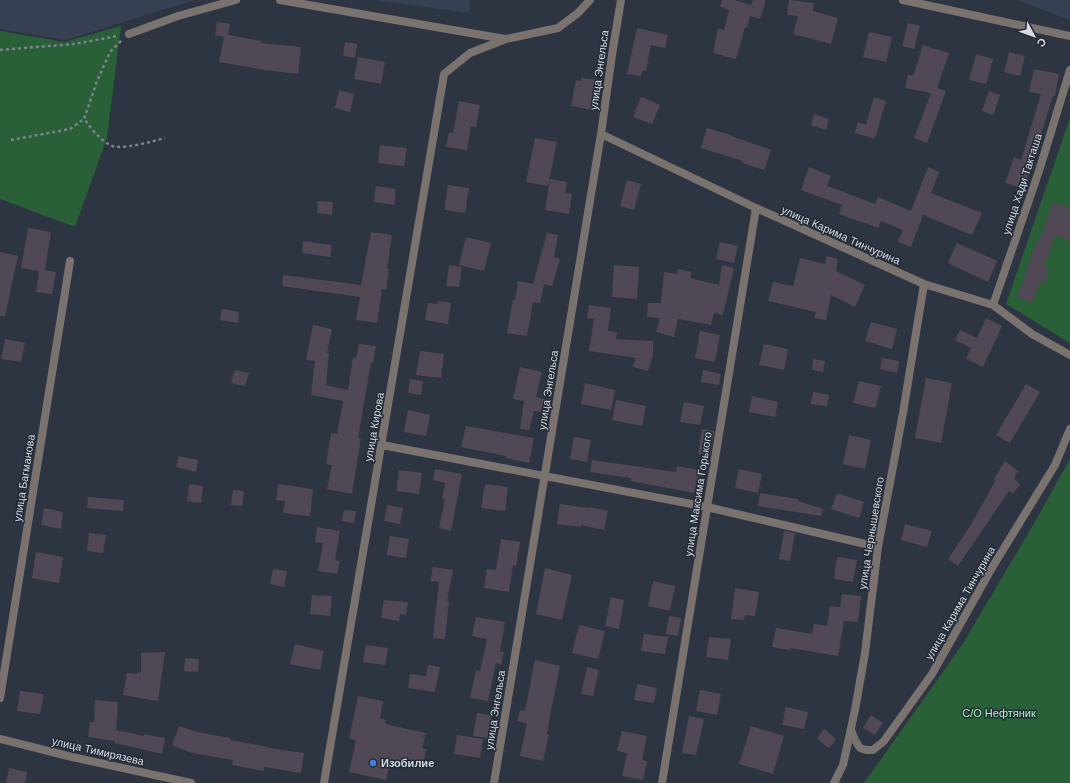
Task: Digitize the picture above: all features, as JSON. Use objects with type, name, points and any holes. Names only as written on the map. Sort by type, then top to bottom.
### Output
[{"type":"street","points":[[129,34],[178,16],[236,0]]},
{"type":"street","points":[[280,0],[506,39],[558,28],[578,13],[590,0]]},
{"type":"street","name":"улица Энгельса","points":[[494,783],[601,134],[621,0]]},
{"type":"street","points":[[903,0],[1070,36]]},
{"type":"street","name":"улица Кирова","points":[[324,783],[444,74],[470,53],[506,39]]},
{"type":"street","name":"улица Хади Такташа","points":[[993,305],[1039,171],[1070,70]]},
{"type":"street","name":"улица Карима Тинчурина","points":[[601,134],[756,208],[924,284],[993,305],[1032,334],[1070,355]]},
{"type":"street","name":"улица Максима Горького","points":[[662,783],[756,208]]},
{"type":"street","name":"улица Багманова","points":[[0,698],[70,261]]},
{"type":"street","name":"улица Чернышевского","points":[[834,783],[843,765],[865,653],[878,546],[903,413],[924,284]]},
{"type":"street","name":"улица Карима Тинчурина","points":[[851,730],[860,748],[873,750],[884,741],[932,674],[992,566],[1055,465],[1070,429]]},
{"type":"street","points":[[382,445],[707,507],[878,546]]},
{"type":"street","name":"улица Тимирязева","points":[[0,738],[72,757],[191,783]]},
{"type":"path","points":[[0,50],[74,44],[129,34]]},
{"type":"path","points":[[11,140],[70,129],[84,119],[97,81],[110,52],[129,34]]},
{"type":"path","points":[[84,119],[94,132],[111,146],[120,147],[165,138]]},
{"type":"shaded area","points":[[0,0],[195,0],[65,40],[0,29]]},
{"type":"shaded area","points":[[374,0],[470,0],[469,13]]},
{"type":"shaded area","points":[[1017,0],[1070,0],[1070,20]]},
{"type":"green space","points":[[121,26],[107,138],[75,227],[0,199],[0,31],[64,42]]},
{"type":"green space","points":[[1070,118],[1070,343],[1006,304]]},
{"type":"green space","name":"С/О Нефтяник","points":[[1070,459],[1070,783],[864,783],[962,645],[1032,527]]},
{"type":"building","points":[[722,0],[734,0],[751,5],[753,0],[766,0],[760,19],[750,16],[747,28],[745,27],[736,59],[713,53],[718,28],[724,30],[729,10],[720,7]]},
{"type":"building","points":[[789,0],[814,3],[813,11],[838,18],[831,44],[793,34],[798,16],[787,15]]},
{"type":"building","points":[[217,22],[230,24],[228,35],[262,41],[261,43],[301,47],[298,74],[219,62],[224,37],[215,35]]},
{"type":"building","points":[[908,23],[920,26],[914,49],[902,46]]},
{"type":"building","points":[[637,28],[668,35],[665,48],[651,45],[646,71],[642,71],[641,76],[627,74]]},
{"type":"building","points":[[869,32],[892,37],[886,62],[863,57]]},
{"type":"building","points":[[345,42],[357,44],[355,58],[343,56]]},
{"type":"building","points":[[923,45],[949,53],[937,88],[946,91],[927,143],[914,138],[931,93],[905,88],[908,75],[913,76]]},
{"type":"building","points":[[1009,52],[1025,56],[1020,76],[1004,72]]},
{"type":"building","points":[[976,54],[993,59],[986,84],[969,80]]},
{"type":"building","points":[[358,57],[385,62],[381,84],[354,79]]},
{"type":"building","points":[[1034,69],[1059,74],[1055,96],[1053,96],[1024,189],[1005,183],[1014,157],[1021,160],[1041,94],[1029,92]]},
{"type":"building","points":[[581,78],[599,80],[594,110],[571,106],[576,80],[581,81]]},
{"type":"building","points":[[339,90],[354,94],[350,112],[335,108]]},
{"type":"building","points":[[989,91],[1000,95],[993,115],[982,111]]},
{"type":"building","points":[[641,97],[660,105],[652,124],[633,117]]},
{"type":"building","points":[[874,97],[886,101],[875,139],[855,133],[858,122],[866,125]]},
{"type":"building","points":[[459,101],[480,105],[476,127],[471,126],[467,150],[446,147],[449,132],[453,133]]},
{"type":"building","points":[[814,114],[829,119],[826,130],[811,125]]},
{"type":"building","points":[[707,128],[771,150],[764,170],[742,163],[743,161],[701,148]]},
{"type":"building","points":[[535,138],[557,142],[548,186],[526,182]]},
{"type":"building","points":[[380,145],[407,148],[404,166],[378,163]]},
{"type":"building","points":[[809,167],[831,176],[827,186],[875,204],[878,197],[911,211],[928,167],[939,172],[931,193],[982,213],[972,235],[923,215],[911,247],[898,242],[903,230],[881,221],[878,228],[839,214],[842,205],[801,190]]},
{"type":"building","points":[[550,179],[567,182],[565,193],[572,194],[569,214],[545,210]]},
{"type":"building","points":[[627,180],[641,184],[634,210],[620,206]]},
{"type":"building","points":[[448,185],[469,188],[465,213],[444,210]]},
{"type":"building","points":[[376,186],[396,189],[394,205],[374,202]]},
{"type":"building","points":[[318,201],[333,202],[332,215],[317,213]]},
{"type":"building","points":[[1053,202],[1070,208],[1070,241],[1055,235],[1044,267],[1049,269],[1045,283],[1040,282],[1032,303],[1017,297],[1037,240],[1039,241]]},
{"type":"building","points":[[28,228],[51,232],[45,270],[56,272],[52,294],[36,292],[39,271],[21,268]]},
{"type":"building","points":[[371,232],[392,235],[387,269],[389,269],[386,290],[382,289],[377,323],[356,320],[360,297],[282,286],[283,275],[361,285]]},
{"type":"building","points":[[547,233],[558,235],[554,257],[560,259],[552,286],[544,284],[540,303],[533,302],[527,336],[507,333],[518,281],[533,284]]},
{"type":"building","points":[[466,237],[491,243],[484,271],[459,265]]},
{"type":"building","points":[[303,241],[332,245],[330,257],[302,253]]},
{"type":"building","points":[[720,242],[738,246],[734,263],[716,259]]},
{"type":"building","points":[[957,243],[997,261],[988,282],[948,263]]},
{"type":"building","points":[[0,252],[18,256],[5,316],[0,316]]},
{"type":"building","points":[[827,256],[838,259],[836,271],[865,285],[855,307],[831,295],[826,320],[814,318],[816,312],[768,301],[773,282],[793,286],[800,258],[825,264]]},
{"type":"building","points":[[449,265],[462,267],[459,287],[446,286]]},
{"type":"building","points":[[614,265],[639,267],[637,299],[612,297]]},
{"type":"building","points":[[722,265],[734,268],[723,315],[714,313],[711,325],[678,319],[674,337],[656,332],[660,318],[647,317],[648,303],[661,303],[664,272],[677,274],[678,269],[692,272],[690,278],[719,285]]},
{"type":"building","points":[[438,301],[451,303],[448,324],[425,320],[428,303],[438,304]]},
{"type":"building","points":[[589,305],[611,308],[608,331],[617,332],[616,339],[653,341],[653,355],[648,371],[633,367],[636,358],[589,351],[594,319],[587,318]]},
{"type":"building","points":[[222,309],[239,312],[238,323],[220,320]]},
{"type":"building","points":[[986,318],[1002,326],[983,367],[966,359],[971,348],[955,340],[960,330],[977,338]]},
{"type":"building","points":[[871,322],[897,329],[892,349],[865,341]]},
{"type":"building","points":[[313,325],[332,329],[327,353],[329,353],[326,385],[348,390],[353,357],[356,358],[359,344],[376,346],[373,363],[371,362],[358,438],[361,438],[352,494],[327,489],[332,465],[326,464],[331,433],[337,434],[343,401],[311,395],[315,361],[306,360]]},
{"type":"building","points":[[700,331],[720,335],[715,362],[695,358]]},
{"type":"building","points":[[5,339],[25,343],[21,362],[1,359]]},
{"type":"building","points":[[764,344],[788,349],[784,370],[759,365]]},
{"type":"building","points":[[420,351],[444,354],[441,378],[416,375]]},
{"type":"building","points":[[882,358],[899,361],[897,373],[880,369]]},
{"type":"building","points":[[813,359],[825,361],[823,372],[812,370]]},
{"type":"building","points":[[520,367],[542,372],[536,397],[545,399],[543,412],[534,411],[529,430],[520,429],[524,401],[513,399]]},
{"type":"building","points":[[235,370],[249,373],[245,386],[231,383]]},
{"type":"building","points":[[703,370],[721,374],[719,385],[701,382]]},
{"type":"building","points":[[926,378],[952,383],[941,443],[915,438]]},
{"type":"building","points":[[410,379],[423,381],[421,395],[408,393]]},
{"type":"building","points":[[859,381],[881,386],[875,408],[853,403]]},
{"type":"building","points":[[585,383],[615,390],[611,410],[581,404]]},
{"type":"building","points":[[1026,384],[1040,392],[1010,443],[996,435]]},
{"type":"building","points":[[813,392],[829,395],[827,406],[811,404]]},
{"type":"building","points":[[752,396],[778,402],[775,417],[749,412]]},
{"type":"building","points":[[616,400],[646,406],[642,426],[612,420]]},
{"type":"building","points":[[684,402],[704,406],[700,425],[680,422]]},
{"type":"building","points":[[408,410],[430,415],[426,436],[404,432]]},
{"type":"building","points":[[466,426],[534,438],[529,463],[506,458],[506,456],[461,447]]},
{"type":"building","points":[[702,429],[714,431],[710,455],[698,454]]},
{"type":"building","points":[[849,435],[871,440],[865,469],[843,464]]},
{"type":"building","points":[[574,437],[591,440],[587,462],[570,459]]},
{"type":"building","points":[[179,456],[198,460],[196,472],[176,467]]},
{"type":"building","points":[[592,460],[676,472],[677,466],[699,470],[694,493],[631,481],[631,478],[590,472]]},
{"type":"building","points":[[1005,461],[1018,471],[1014,479],[1020,484],[1013,494],[1009,491],[958,566],[948,559],[970,526]]},
{"type":"building","points":[[435,469],[462,474],[451,531],[439,528],[445,499],[442,499],[445,483],[433,480]]},
{"type":"building","points":[[739,469],[762,474],[758,493],[735,488]]},
{"type":"building","points":[[399,470],[422,473],[419,494],[396,491]]},
{"type":"building","points":[[189,484],[203,486],[201,503],[187,501]]},
{"type":"building","points":[[278,484],[313,489],[310,516],[283,513],[285,501],[276,500]]},
{"type":"building","points":[[485,484],[508,487],[505,511],[481,508]]},
{"type":"building","points":[[233,490],[244,491],[242,506],[231,505]]},
{"type":"building","points":[[760,493],[798,499],[798,501],[823,509],[821,516],[758,506]]},
{"type":"building","points":[[837,493],[864,502],[859,518],[831,509]]},
{"type":"building","points":[[88,497],[124,500],[123,511],[87,508]]},
{"type":"building","points":[[560,504],[590,507],[608,511],[604,530],[581,525],[581,527],[557,524]]},
{"type":"building","points":[[387,505],[403,508],[400,524],[384,521]]},
{"type":"building","points":[[44,508],[63,512],[61,529],[41,525]]},
{"type":"building","points":[[344,510],[356,511],[354,523],[342,521]]},
{"type":"building","points":[[905,524],[932,531],[927,547],[901,540]]},
{"type":"building","points":[[317,527],[340,531],[335,560],[340,561],[337,574],[318,571],[323,543],[315,542]]},
{"type":"building","points":[[784,531],[795,533],[790,561],[779,559]]},
{"type":"building","points":[[89,533],[106,535],[103,553],[87,551]]},
{"type":"building","points":[[390,536],[409,539],[406,558],[387,555]]},
{"type":"building","points":[[501,539],[520,542],[516,566],[513,565],[509,592],[484,588],[487,569],[496,570]]},
{"type":"building","points":[[36,552],[63,557],[59,583],[32,578]]},
{"type":"building","points":[[837,557],[857,560],[853,582],[834,579]]},
{"type":"building","points":[[433,567],[453,570],[447,601],[449,602],[445,639],[433,638],[439,582],[430,581]]},
{"type":"building","points":[[545,568],[572,575],[562,620],[536,614]]},
{"type":"building","points":[[273,569],[287,571],[284,587],[270,584]]},
{"type":"building","points":[[653,581],[675,586],[670,611],[648,606]]},
{"type":"building","points":[[735,588],[759,592],[755,616],[745,615],[744,620],[731,619]]},
{"type":"building","points":[[842,594],[861,596],[858,622],[844,621],[838,656],[790,648],[790,650],[772,647],[776,628],[812,634],[814,624],[827,626],[830,606],[840,607]]},
{"type":"building","points":[[312,595],[332,596],[330,616],[310,614]]},
{"type":"building","points":[[611,597],[624,600],[619,629],[605,626]]},
{"type":"building","points":[[384,600],[408,602],[406,615],[400,614],[399,621],[381,618]]},
{"type":"building","points":[[669,616],[681,618],[678,636],[666,634]]},
{"type":"building","points":[[476,617],[505,622],[500,652],[504,652],[501,665],[496,663],[488,701],[470,698],[476,670],[480,671],[487,639],[472,636]]},
{"type":"building","points":[[579,625],[605,631],[598,659],[572,653]]},
{"type":"building","points":[[644,634],[668,637],[665,654],[641,651]]},
{"type":"building","points":[[709,637],[731,639],[728,660],[706,657]]},
{"type":"building","points":[[295,644],[324,651],[320,670],[290,664]]},
{"type":"building","points":[[366,645],[388,648],[385,665],[363,662]]},
{"type":"building","points":[[165,652],[158,701],[123,695],[127,673],[141,673],[141,653]]},
{"type":"building","points":[[185,658],[199,659],[198,672],[184,671]]},
{"type":"building","points":[[535,660],[560,666],[543,761],[520,756],[527,723],[517,721],[520,710],[525,711]]},
{"type":"building","points":[[428,665],[440,667],[435,692],[408,688],[410,674],[426,676]]},
{"type":"building","points":[[587,667],[599,670],[593,696],[581,694]]},
{"type":"building","points":[[637,684],[657,688],[654,703],[634,700]]},
{"type":"building","points":[[700,690],[721,694],[717,715],[696,711]]},
{"type":"building","points":[[20,691],[44,694],[40,714],[17,711]]},
{"type":"building","points":[[358,696],[383,701],[380,718],[386,720],[385,724],[426,733],[422,748],[426,749],[423,766],[391,759],[386,780],[349,772],[356,740],[349,739]]},
{"type":"building","points":[[95,700],[118,702],[116,730],[144,736],[144,734],[165,738],[162,754],[115,743],[115,741],[88,737],[90,722],[94,722]]},
{"type":"building","points":[[786,707],[808,712],[804,729],[782,725]]},
{"type":"building","points":[[477,713],[492,715],[488,738],[473,736]]},
{"type":"building","points":[[871,715],[883,723],[875,735],[863,728]]},
{"type":"building","points":[[689,716],[704,719],[696,755],[682,753]]},
{"type":"building","points":[[179,726],[197,732],[230,738],[230,740],[268,748],[304,753],[301,773],[264,767],[264,771],[232,765],[233,760],[192,753],[172,745]]},
{"type":"building","points":[[751,726],[784,736],[773,774],[739,764]]},
{"type":"building","points":[[824,729],[836,739],[829,748],[817,739]]},
{"type":"building","points":[[622,731],[647,736],[642,760],[647,761],[643,780],[622,776],[627,753],[617,751]]},
{"type":"building","points":[[457,735],[483,739],[480,758],[454,754]]},
{"type":"building","points":[[9,768],[27,772],[25,783],[6,783]]},
{"type":"place","name":"Изобилие","points":[[373,763]]}]
